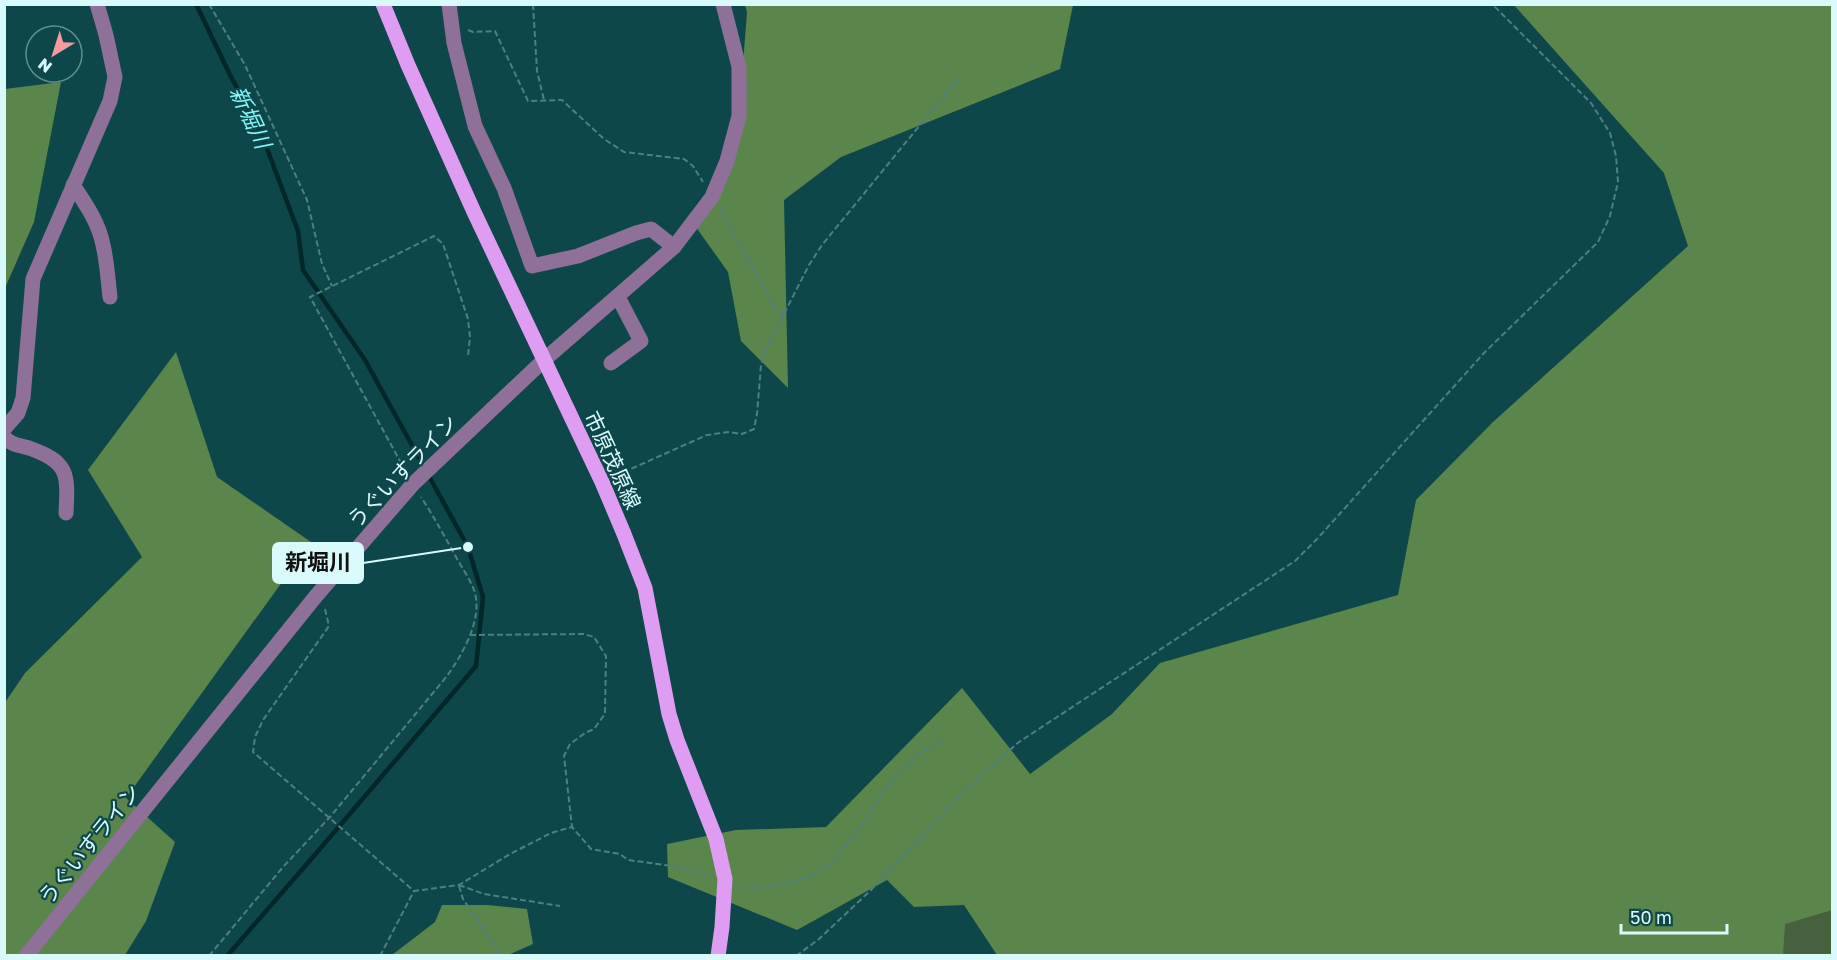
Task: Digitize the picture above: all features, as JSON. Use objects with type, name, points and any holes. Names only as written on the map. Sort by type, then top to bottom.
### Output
[{"type":"main road","name":"市原茂原線","points":[[383,4],[465,191],[602,482],[645,588],[669,714],[716,839],[725,884],[718,956]]},
{"type":"street","points":[[4,429],[18,413],[23,398],[33,279],[110,101],[115,77],[97,4]]},
{"type":"street","points":[[449,4],[451,25],[475,126],[504,188],[532,266],[578,256],[651,229],[674,247]]},
{"type":"street","name":"うぐいすライン","points":[[26,956],[316,596],[413,484],[544,360],[674,247],[712,197],[727,161],[739,116],[739,67],[723,4]]},
{"type":"street","points":[[73,185],[93,219],[103,244],[110,297]]},
{"type":"street","points":[[611,363],[641,341],[618,297]]},
{"type":"street","points":[[4,437],[10,443],[37,451],[63,468],[67,480],[66,513]]},
{"type":"path","points":[[209,4],[245,65],[307,200],[322,264],[332,286]]},
{"type":"path","points":[[533,4],[537,71],[544,100]]},
{"type":"path","points":[[796,956],[819,939],[871,890],[964,791],[1019,742],[1294,561],[1318,538],[1484,353],[1598,242],[1610,216],[1617,182],[1616,156],[1610,133],[1591,103],[1492,4]]},
{"type":"path","points":[[451,25],[473,32],[495,31],[528,101],[562,100],[604,139],[624,152],[684,159],[693,166],[775,308],[784,314]]},
{"type":"path","points":[[602,482],[707,435],[728,432],[742,434],[754,429],[761,365],[766,349],[809,265],[822,245],[960,76]]},
{"type":"path","points":[[209,956],[283,867],[330,817],[447,676],[461,655],[470,635],[475,615],[475,591],[310,297],[434,236],[443,244],[468,319],[470,337],[468,356]]},
{"type":"path","points":[[316,596],[325,608],[329,627],[263,720],[255,737],[253,752],[414,891],[459,885],[510,854],[552,833],[572,827]]},
{"type":"path","points":[[470,635],[584,634],[594,637],[606,656],[605,714],[594,729],[570,744],[564,756],[572,827],[591,849],[620,854],[628,860],[672,866],[725,884],[765,888],[807,878],[832,864],[864,822],[883,791],[916,755],[946,739]]},
{"type":"path","points":[[459,885],[484,894],[560,906]]},
{"type":"path","points":[[459,885],[463,899],[501,956]]},
{"type":"path","points":[[380,956],[414,891]]},
{"type":"green space","points":[[745,5],[1073,5],[1060,69],[841,157],[784,200],[788,388],[741,341],[728,272],[693,223],[739,116],[747,12]]},
{"type":"green space","points":[[1514,5],[1832,5],[1832,910],[1785,924],[1783,955],[997,955],[964,905],[914,907],[887,880],[797,930],[668,877],[667,844],[736,830],[826,827],[962,688],[1030,774],[1112,714],[1160,663],[1398,595],[1416,500],[1493,422],[1688,246],[1664,173]]},
{"type":"green space","points":[[61,84],[34,222],[5,288],[5,89]]},
{"type":"green space","points":[[176,352],[217,477],[311,542],[126,798],[175,842],[146,921],[125,955],[5,955],[4,704],[25,673],[142,557],[88,470]]},
{"type":"green space","points":[[1832,875],[1832,955],[1747,956]]},
{"type":"green space","points":[[442,905],[487,905],[527,909],[533,944],[508,955],[392,955],[435,922]]},
{"type":"waterway","name":"新堀川","points":[[196,4],[230,75],[260,130],[298,231],[303,270],[365,360],[468,547],[483,597],[476,666],[227,956]]},
{"type":"place","name":"新堀川","points":[[468,547]]}]
